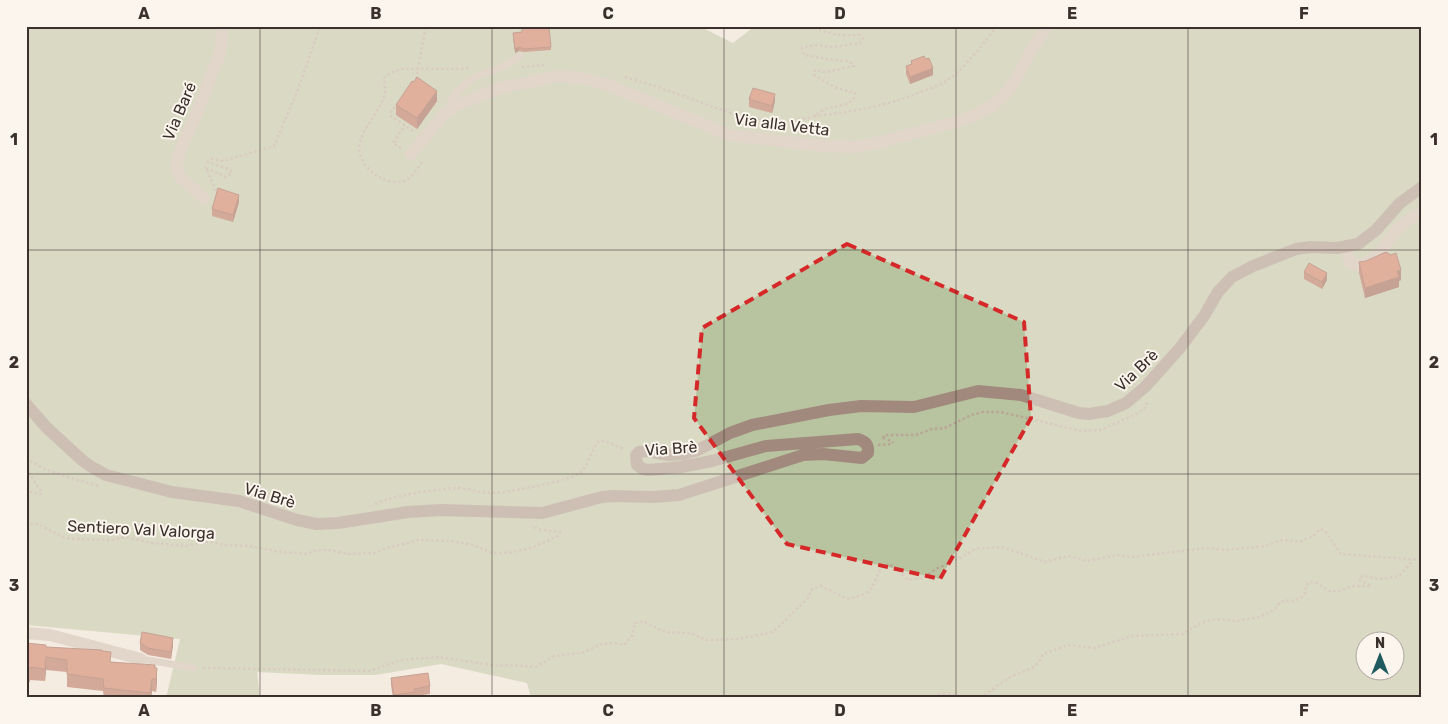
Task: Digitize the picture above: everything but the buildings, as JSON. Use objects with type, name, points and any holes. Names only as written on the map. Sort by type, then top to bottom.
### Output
[{"type":"street","name":"Via Baré","points":[[206,194],[180,177],[177,171],[177,162],[221,50],[222,26]]},
{"type":"street","name":"Via alla Vetta","points":[[411,154],[449,109],[500,88],[541,78],[569,76],[592,80],[622,90],[730,135],[796,144],[855,147],[881,142],[956,122],[983,112],[1008,90],[1047,26]]},
{"type":"street","name":"Via Brè","points":[[26,404],[47,428],[90,466],[116,478],[183,494],[239,501],[298,520],[317,524],[338,523],[408,512],[441,510],[552,512],[602,497],[679,495],[802,455],[823,454],[858,458],[866,456],[868,445],[858,439],[766,446],[712,461],[681,467],[648,470],[639,468],[635,462],[636,455],[642,451],[668,455],[684,454],[698,450],[752,425],[829,410],[860,406],[914,407],[969,392],[987,391],[1021,395],[1079,413],[1108,411],[1126,403],[1145,386],[1180,348],[1204,316],[1218,292],[1232,277],[1253,266],[1296,249],[1311,247],[1346,248],[1358,244],[1370,236],[1400,203],[1422,187]]},
{"type":"street","points":[[1346,248],[1348,259],[1353,264],[1366,263],[1383,250],[1400,226],[1422,212]]},
{"type":"street","points":[[26,633],[50,635],[141,659]]},
{"type":"lane","points":[[449,109],[452,98],[470,81],[506,65],[520,56]]},
{"type":"lane","points":[[141,659],[194,668]]},
{"type":"path","points":[[206,194],[216,192],[206,168],[226,178],[232,173],[228,169],[208,162],[211,159],[223,160],[274,146],[299,87],[320,26]]},
{"type":"path","points":[[415,83],[426,26]]},
{"type":"path","points":[[812,26],[822,32],[840,36],[860,35],[864,39],[860,43],[832,47],[814,45],[802,48],[804,55],[849,61],[854,66],[825,72],[815,70],[814,75],[834,87],[855,93],[853,100],[847,104],[825,109],[813,117]]},
{"type":"path","points":[[617,75],[749,118],[784,122],[857,112],[908,98],[946,82],[958,72],[998,26]]},
{"type":"path","points":[[522,67],[546,66]]},
{"type":"path","points":[[419,70],[473,68]]},
{"type":"path","points":[[391,116],[390,113],[404,95]]},
{"type":"path","points":[[395,141],[405,124]]},
{"type":"path","points":[[883,438],[893,442]]},
{"type":"path","points":[[371,508],[376,503],[399,497],[455,488],[493,494],[530,488],[579,475],[590,460],[595,445],[599,441],[605,440],[615,447],[627,449]]},
{"type":"path","points":[[26,468],[42,493],[26,491]]},
{"type":"path","name":"Sentiero Val Valorga","points":[[26,526],[34,523],[38,524],[63,537],[76,539],[112,540],[125,537],[152,543],[186,546],[202,542],[213,542],[224,545],[250,546],[306,554],[317,550],[348,554],[368,554],[418,540],[451,541],[473,545],[492,553],[508,553],[531,548],[558,536],[560,532],[541,530],[525,524],[525,513]]},
{"type":"path","points":[[194,668],[370,671],[400,660],[439,657],[499,666],[536,667],[554,656],[582,653],[601,644],[613,643],[624,645],[632,636],[635,623],[643,621],[665,632],[691,633],[706,640],[738,639],[773,632],[808,598],[812,589],[821,586],[848,599],[865,595],[872,589],[882,567],[889,564],[908,580],[923,578],[936,569],[975,549],[1002,547],[1045,562],[1069,556],[1088,562],[1118,555],[1132,557],[1206,548],[1227,550],[1265,546],[1282,540],[1299,542],[1313,536],[1320,529],[1324,530],[1341,554],[1422,560]]},
{"type":"path","points":[[980,698],[1013,676],[1027,672],[1039,663],[1043,654],[1068,645],[1095,648],[1132,636],[1183,634],[1201,623],[1216,619],[1236,621],[1260,616],[1274,610],[1285,600],[1293,601],[1302,598],[1306,586],[1310,582],[1317,583],[1329,591],[1339,591],[1354,586],[1371,586],[1359,579],[1363,576],[1381,579],[1399,576],[1412,561],[1422,560]]},
{"type":"path","points":[[935,698],[936,695],[953,693],[960,698]]},
{"type":"highlighted area","points":[[847,244],[1024,322],[1031,418],[940,579],[787,544],[694,418],[702,328]]},
{"type":"green space","points":[[26,26],[699,26],[733,43],[755,26],[1422,26],[1422,698],[531,698],[527,683],[441,664],[375,675],[257,672],[260,698],[166,698],[180,639],[26,625]]}]
